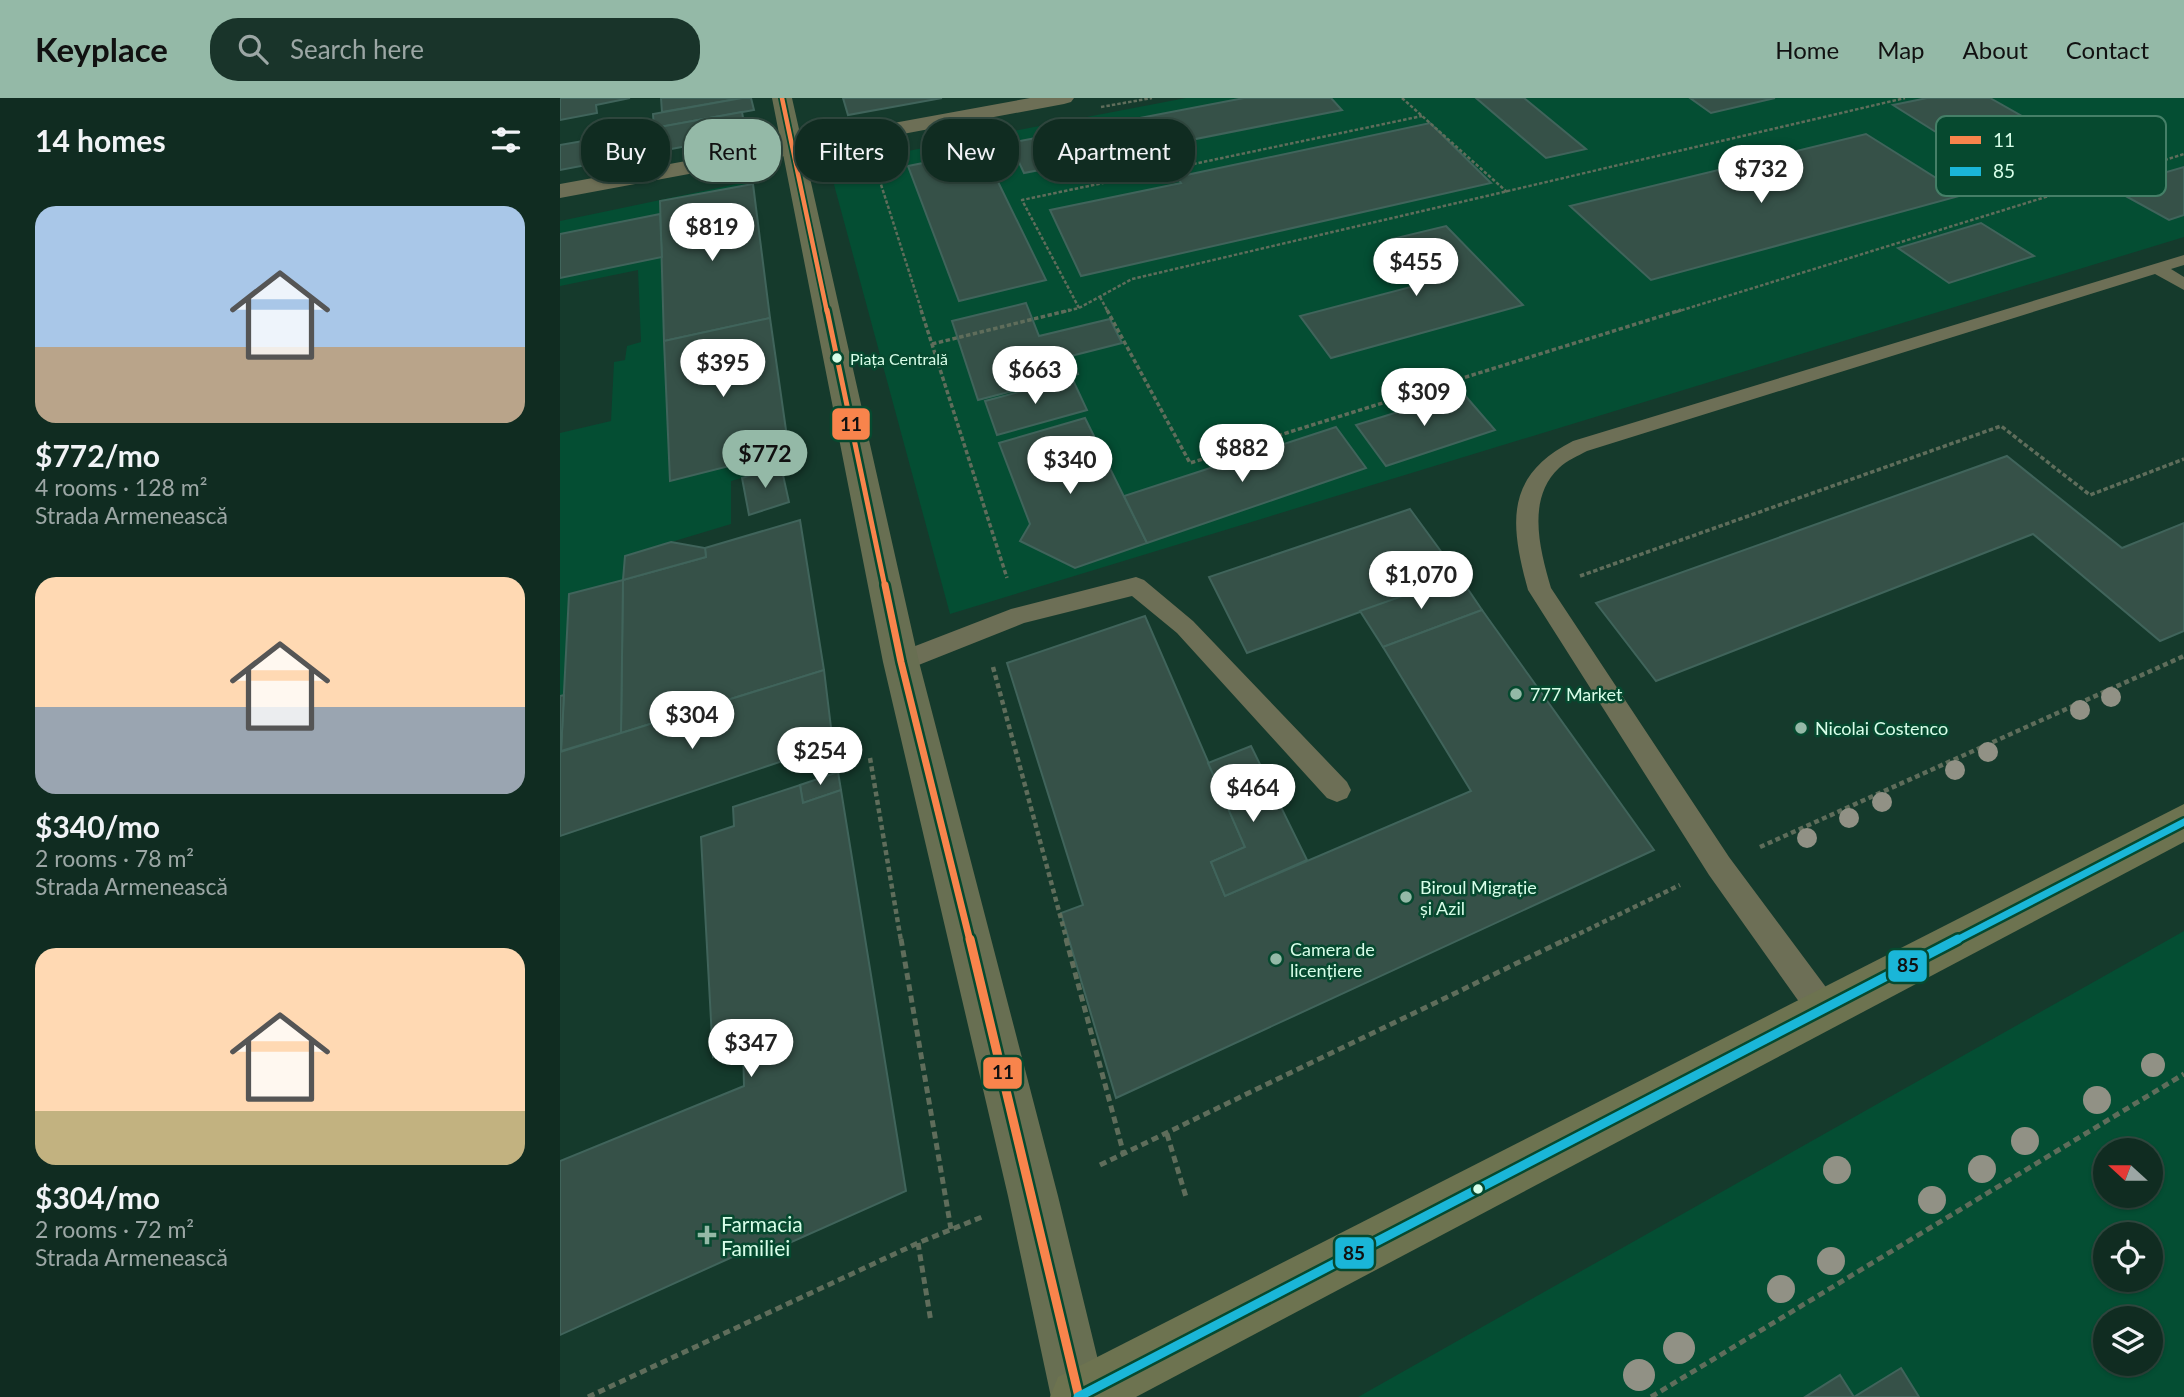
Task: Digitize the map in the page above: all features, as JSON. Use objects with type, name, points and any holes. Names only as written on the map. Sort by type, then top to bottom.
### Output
[{"type":"main road","points":[[782,98],[901,662],[1033,1196],[1079,1397],[2184,822]]},
{"type":"street","points":[[560,191],[1064,98]]},
{"type":"lane","points":[[1823,1009],[1719,866],[1540,590],[1528,551],[1528,519],[1533,486],[1551,462],[1580,446],[2184,260]]},
{"type":"lane","points":[[2157,268],[2184,285]]},
{"type":"lane","points":[[901,662],[1019,615],[1136,586],[1185,627],[1337,790]]},
{"type":"path","points":[[1402,98],[1507,192]]},
{"type":"path","points":[[1879,98],[1886,102]]},
{"type":"path","points":[[932,344],[1079,308],[1132,279],[1905,98]]},
{"type":"path","points":[[1079,308],[1022,200],[1422,116]]},
{"type":"path","points":[[2166,160],[2184,154]]},
{"type":"path","points":[[1100,297],[1191,463],[2049,196]]},
{"type":"path","points":[[1540,590],[2001,426],[2090,495],[2184,458]]},
{"type":"path","points":[[1100,1165],[1719,866],[2184,656]]},
{"type":"path","points":[[1651,1397],[2184,1074]]},
{"type":"path","points":[[1167,1134],[1186,1197]]},
{"type":"path","points":[[589,1397],[918,1243],[989,1214]]},
{"type":"path","points":[[918,1243],[931,1322]]},
{"type":"shaded area","name":"Piața Centrală","points":[[1186,98],[2184,98],[2184,237],[950,614],[833,182],[908,182],[908,151],[922,148],[922,182],[1019,182],[1019,130],[1033,127],[1033,182],[1195,182],[1195,119],[1076,119]]},
{"type":"shaded area","points":[[751,182],[791,464],[731,481],[731,524],[625,556],[623,580],[569,595],[560,752],[560,433],[611,421],[614,362],[625,360],[627,346],[641,342],[638,270],[560,286],[560,221]]},
{"type":"shaded area","points":[[2184,931],[2184,1397],[1358,1397]]},
{"type":"building","points":[[560,98],[630,98],[596,105],[597,113],[560,120]]},
{"type":"building","points":[[661,98],[742,98],[662,112]]},
{"type":"building","points":[[742,98],[751,98],[754,110],[704,119],[684,119],[684,123],[670,125],[670,119],[653,119],[653,114]]},
{"type":"building","points":[[843,98],[942,98],[848,115]]},
{"type":"building","points":[[1244,98],[1331,98],[1342,110],[1195,139],[1195,119],[1135,119]]},
{"type":"building","points":[[1476,98],[1524,98],[1586,149],[1546,158]]},
{"type":"building","points":[[1690,98],[1775,98],[1711,113]]},
{"type":"building","points":[[1927,98],[1990,98],[2022,116],[1936,116],[1936,132],[1893,105]]},
{"type":"building","points":[[742,112],[743,119],[704,119]]},
{"type":"building","points":[[684,123],[684,147],[670,149],[670,125]]},
{"type":"building","points":[[1430,123],[1491,183],[1081,276],[1050,210],[1180,182],[1195,182],[1195,173]]},
{"type":"building","points":[[1866,134],[1936,178],[1936,196],[1959,196],[1651,280],[1570,206]]},
{"type":"building","points":[[1033,139],[1033,171],[1024,173],[1019,162],[1019,141]]},
{"type":"building","points":[[581,141],[581,166],[560,170],[560,145]]},
{"type":"building","points":[[922,163],[922,182],[998,182],[1046,280],[959,301],[908,166]]},
{"type":"building","points":[[2184,167],[2184,215],[2169,220],[2126,196],[2166,196],[2166,172]]},
{"type":"building","points":[[753,184],[770,318],[664,341],[660,201]]},
{"type":"building","points":[[660,214],[662,257],[560,278],[560,234]]},
{"type":"building","points":[[1981,223],[2034,256],[1949,283],[1898,248]]},
{"type":"building","points":[[1446,226],[1523,305],[1331,358],[1300,316],[1426,283],[1388,240]]},
{"type":"building","points":[[1026,303],[1039,336],[1110,319],[1122,343],[1071,356],[1078,374],[978,400],[952,321]]},
{"type":"building","points":[[770,318],[789,451],[670,481],[664,341]]},
{"type":"building","points":[[1072,378],[1087,410],[997,435],[985,401]]},
{"type":"building","points":[[1462,392],[1495,430],[1386,466],[1356,425]]},
{"type":"building","points":[[1085,418],[1147,543],[1075,568],[1020,541],[1030,524],[999,443]]},
{"type":"building","points":[[1336,427],[1366,468],[1147,543],[1124,496]]},
{"type":"building","points":[[2007,456],[2122,548],[2184,523],[2184,631],[2160,641],[2033,534],[1656,681],[1596,603]]},
{"type":"building","points":[[781,466],[789,502],[749,515],[742,478]]},
{"type":"building","points":[[1410,509],[1459,576],[1247,653],[1209,577]]},
{"type":"building","points":[[800,520],[824,670],[621,733],[623,580],[706,557],[705,548]]},
{"type":"building","points":[[671,542],[705,548],[706,557],[623,580],[625,556]]},
{"type":"building","points":[[1459,576],[1482,610],[1383,647],[1360,611]]},
{"type":"building","points":[[623,580],[621,733],[561,751],[569,594]]},
{"type":"building","points":[[1482,610],[1654,850],[1116,1098],[1061,913],[1083,905],[1007,663],[1145,616],[1245,847],[1211,862],[1225,896],[1471,791],[1383,647]]},
{"type":"building","points":[[824,670],[833,744],[560,836],[560,752]]},
{"type":"building","points":[[564,695],[561,751],[560,752],[560,696]]},
{"type":"building","points":[[1251,746],[1307,860],[1225,896],[1211,862],[1245,847],[1208,763]]},
{"type":"building","points":[[838,772],[841,790],[803,803],[800,785]]},
{"type":"building","points":[[800,785],[803,803],[841,790],[906,1191],[760,1256],[759,1245],[560,1335],[560,1161],[744,1086],[743,1046],[713,1057],[701,837],[734,826],[733,807]]},
{"type":"building","points":[[1901,1368],[1919,1397],[1854,1397]]},
{"type":"building","points":[[1840,1375],[1854,1397],[1805,1397]]},
{"type":"transit line","name":"11","points":[[782,98],[901,662],[1033,1196],[1079,1397]]},
{"type":"transit line","name":"85","points":[[1078,1397],[2184,822]]},
{"type":"place","name":"Piața Centrală","points":[[837,358]]},
{"type":"place","name":"777 Market","points":[[1516,694]]},
{"type":"place","name":"Nicolai Costenco","points":[[1801,728]]},
{"type":"place","name":"Biroul Migrație și Azil","points":[[1406,897]]},
{"type":"place","name":"Camera de licențiere","points":[[1276,959]]},
{"type":"place","name":"Farmacia Familiei","points":[[707,1235]]}]
